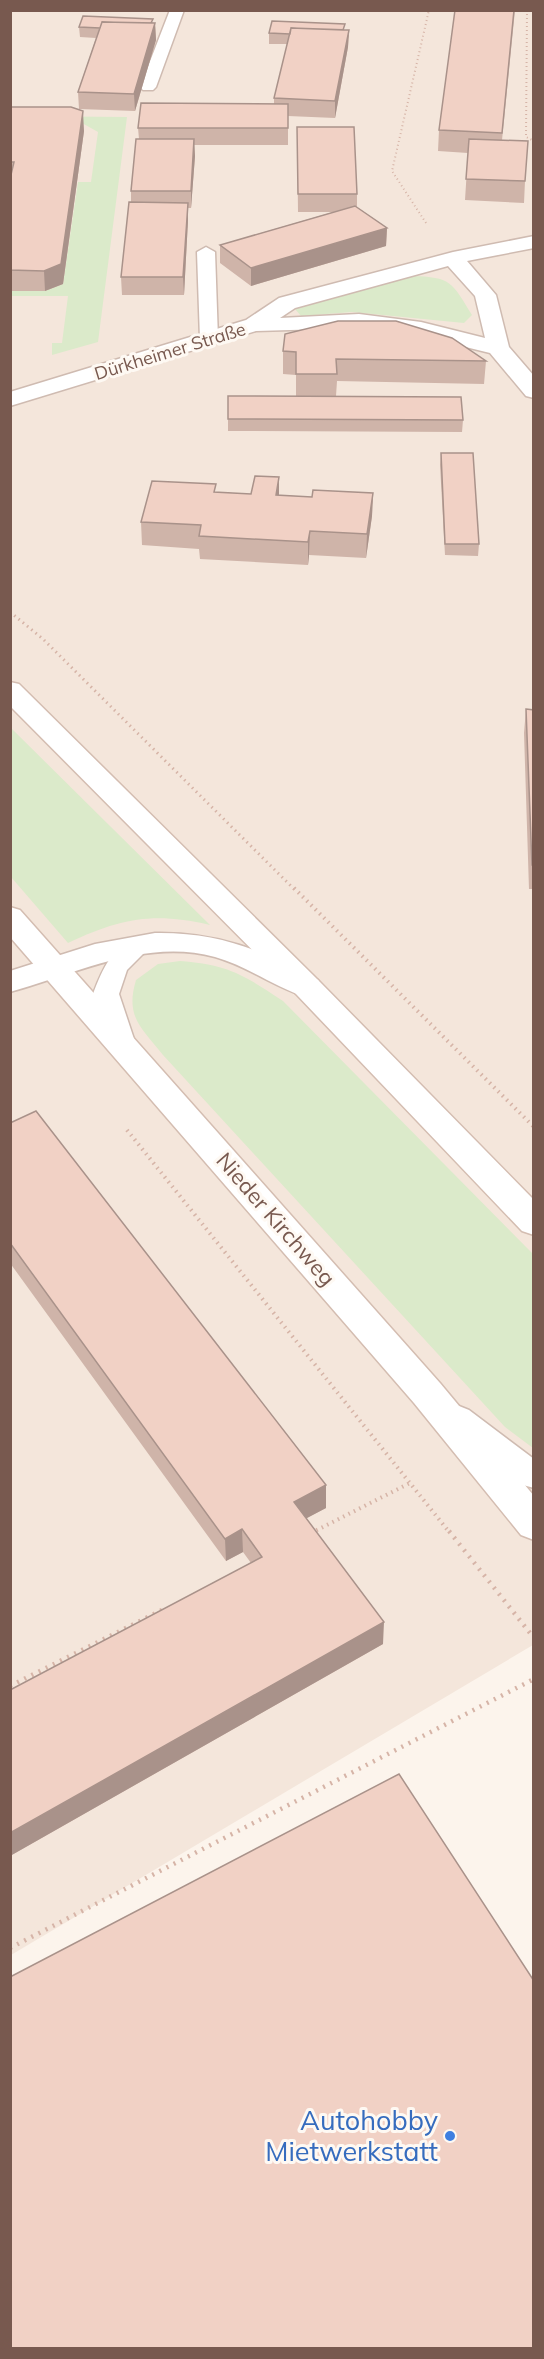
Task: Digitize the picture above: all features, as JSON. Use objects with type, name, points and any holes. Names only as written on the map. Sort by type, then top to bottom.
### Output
[{"type":"street","name":"Dürkheimer Straße","points":[[11,399],[254,325],[287,303],[453,258],[534,242]]},
{"type":"street","points":[[453,258],[485,295],[498,348],[534,391]]},
{"type":"street","points":[[254,325],[359,321],[421,328],[498,348]]},
{"type":"street","points":[[10,690],[307,987],[534,1222]]},
{"type":"street","name":"Nieder Kirchweg","points":[[10,917],[427,1393],[534,1524]]},
{"type":"street","points":[[10,982],[52,967],[140,945],[184,942],[240,954],[307,987]]},
{"type":"lane","points":[[148,87],[177,10]]},
{"type":"lane","points":[[206,252],[209,339]]},
{"type":"lane","name":"Nieder Kirchweg","points":[[123,1045],[106,994],[116,966],[140,945]]},
{"type":"lane","name":"Nieder Kirchweg","points":[[427,1393],[534,1476]]},
{"type":"path","points":[[429,10],[392,171],[436,238],[453,258]]},
{"type":"path","points":[[527,10],[526,137],[534,141]]},
{"type":"path","points":[[10,612],[43,639],[534,1127]]},
{"type":"path","points":[[122,1123],[534,1638]]},
{"type":"path","points":[[303,1537],[410,1483]]},
{"type":"path","points":[[10,1686],[168,1606]]},
{"type":"path","points":[[10,1948],[534,1679]]},
{"type":"shaded area","points":[[10,11],[534,11],[533,1645],[11,1955]]},
{"type":"green space","points":[[11,116],[127,117],[98,342],[52,355],[52,343],[62,343],[68,296],[11,296],[11,291],[45,291],[63,284],[78,182],[91,182],[98,132],[82,123]]},
{"type":"green space","points":[[412,276],[443,280],[455,288],[472,315],[464,323],[352,312],[301,316],[295,309]]},
{"type":"green space","points":[[10,728],[210,925],[172,919],[138,920],[105,928],[68,943],[11,877]]},
{"type":"green space","points":[[180,961],[211,965],[234,972],[283,1001],[533,1254],[533,1448],[505,1427],[163,1055],[142,1029],[132,1003],[136,980],[158,964]]},
{"type":"building","points":[[455,10],[514,10],[502,133],[439,130]]},
{"type":"building","points":[[83,16],[153,19],[151,23],[102,22],[100,28],[79,27]]},
{"type":"building","points":[[272,21],[345,24],[343,30],[291,28],[290,34],[269,33]]},
{"type":"building","points":[[102,22],[155,23],[134,94],[78,92]]},
{"type":"building","points":[[291,28],[349,30],[335,101],[274,98]]},
{"type":"building","points":[[141,103],[288,104],[288,128],[138,128]]},
{"type":"building","points":[[10,107],[71,107],[83,111],[61,264],[44,271],[10,270],[10,179],[14,162],[10,162]]},
{"type":"building","points":[[297,127],[354,127],[357,194],[298,194]]},
{"type":"building","points":[[136,139],[194,139],[191,191],[131,191]]},
{"type":"building","points":[[469,139],[528,141],[525,181],[466,179]]},
{"type":"building","points":[[129,202],[188,203],[183,277],[121,277]]},
{"type":"building","points":[[355,206],[387,228],[251,268],[220,245]]},
{"type":"building","points":[[338,321],[396,321],[452,338],[486,361],[336,359],[337,374],[296,374],[296,352],[283,351],[285,334]]},
{"type":"building","points":[[228,396],[461,397],[463,420],[228,419]]},
{"type":"building","points":[[441,453],[473,453],[479,544],[445,544]]},
{"type":"building","points":[[255,476],[279,477],[276,495],[312,497],[313,490],[373,493],[367,534],[310,531],[308,542],[199,536],[201,525],[141,522],[152,481],[216,484],[214,492],[251,494]]},
{"type":"building","points":[[526,709],[534,710],[534,865],[532,865]]},
{"type":"building","points":[[36,1111],[326,1485],[294,1502],[384,1622],[10,1833],[10,1690],[262,1557],[242,1529],[225,1539],[10,1243],[10,1123]]},
{"type":"building","points":[[399,1774],[534,1981],[534,2349],[10,2349],[10,1977]]},
{"type":"place","name":"Autohobby Mietwerkstatt","points":[[450,2136]]}]
